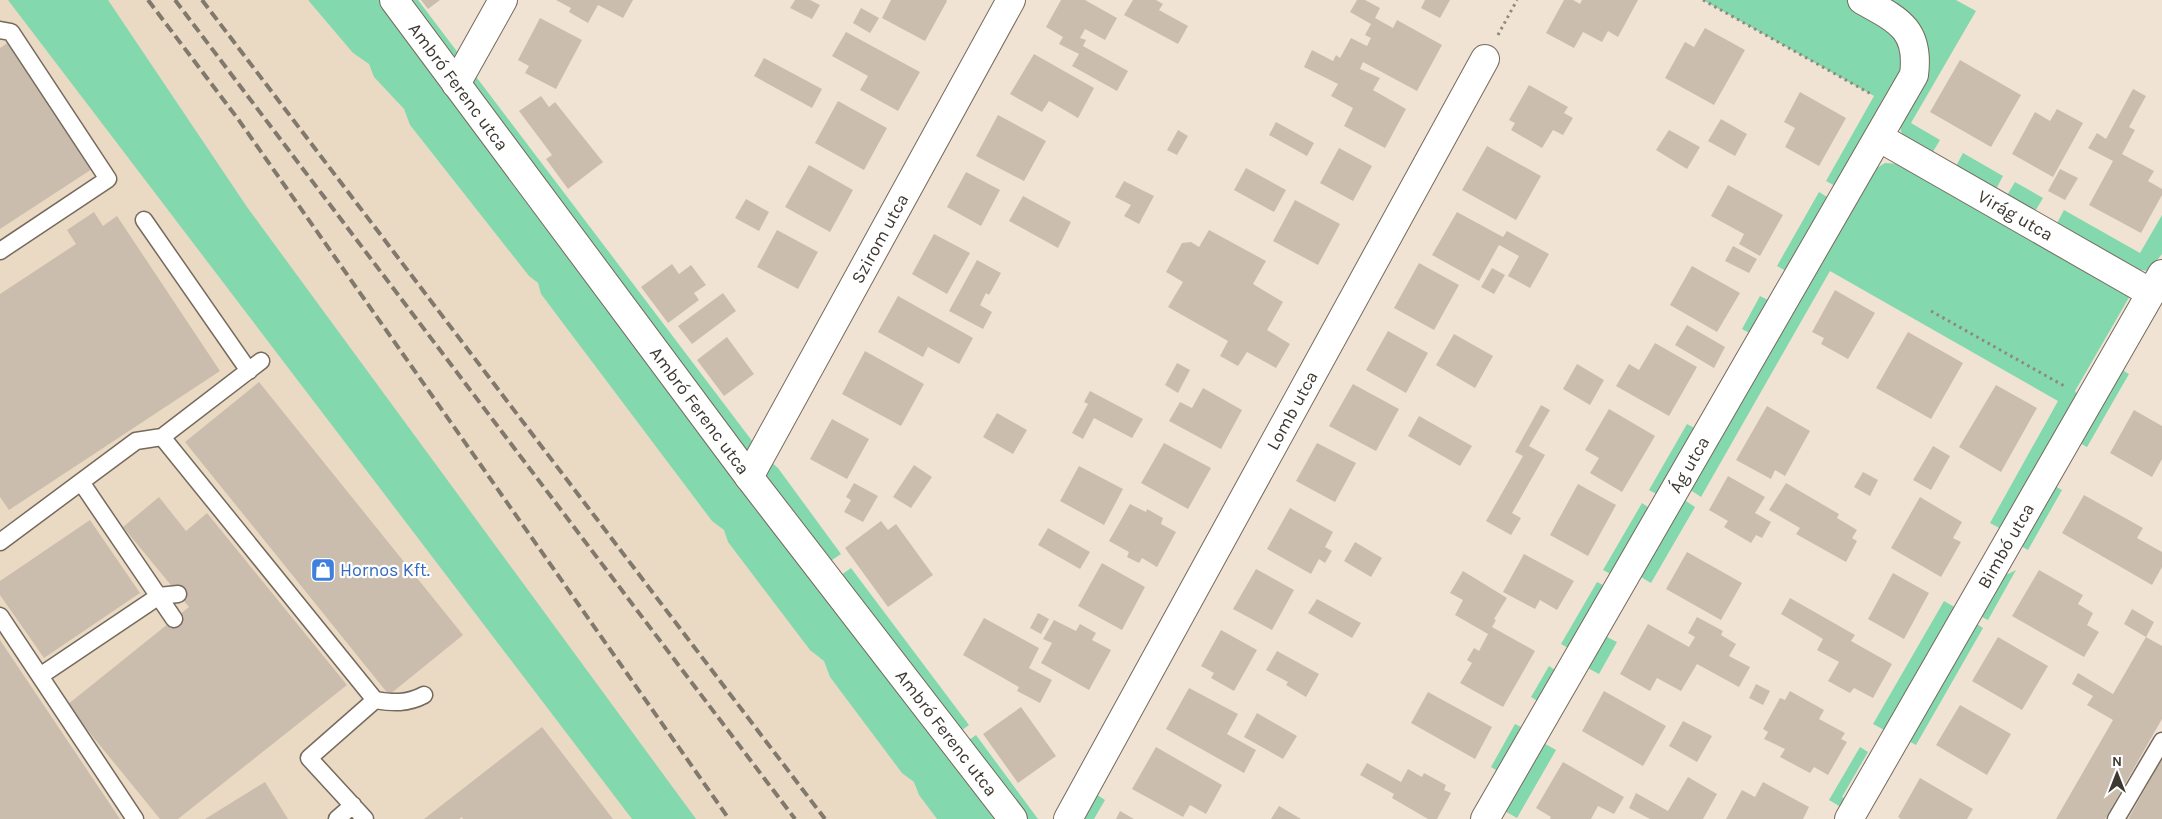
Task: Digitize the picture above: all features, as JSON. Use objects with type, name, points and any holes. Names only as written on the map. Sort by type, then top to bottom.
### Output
[{"type":"street","name":"Ambró Ferenc utca","points":[[394,0],[749,476],[1013,819]]},
{"type":"street","points":[[456,84],[503,0]]},
{"type":"street","name":"Szirom utca","points":[[749,476],[1011,0]]},
{"type":"street","name":"Ág utca","points":[[1485,819],[1880,138],[1914,75],[1917,56],[1912,40],[1903,27],[1889,15],[1862,0]]},
{"type":"street","name":"Lomb utca","points":[[1068,819],[1485,58]]},
{"type":"street","name":"Virág utca","points":[[1880,138],[2156,283]]},
{"type":"street","name":"Bimbó utca","points":[[1849,819],[2156,283]]},
{"type":"lane","points":[[0,30],[11,32],[108,179],[0,252]]},
{"type":"lane","points":[[0,542],[136,441],[162,437],[255,366],[144,220]]},
{"type":"lane","points":[[162,437],[375,700],[398,703],[413,701],[424,695]]},
{"type":"lane","points":[[81,482],[174,619]]},
{"type":"lane","points":[[40,676],[158,596],[178,594]]},
{"type":"lane","points":[[0,616],[136,819]]},
{"type":"lane","points":[[365,819],[309,758],[375,700]]},
{"type":"lane","points":[[2116,819],[2162,741]]},
{"type":"lane","points":[[337,819],[353,805]]},
{"type":"path","points":[[1485,58],[1517,0]]},
{"type":"path","points":[[1703,0],[1885,101],[1895,110]]},
{"type":"path","points":[[1931,311],[2089,400]]},
{"type":"shaded area","points":[[0,0],[308,0],[353,53],[369,64],[374,77],[404,109],[410,125],[529,276],[538,283],[541,294],[712,521],[724,530],[728,542],[810,649],[824,661],[830,677],[902,772],[914,782],[919,795],[937,819],[0,819]]},
{"type":"green space","points":[[8,0],[108,0],[247,207],[696,819],[632,819]]},
{"type":"green space","points":[[308,0],[418,0],[762,454],[778,468],[841,554],[820,568],[831,582],[851,568],[969,725],[951,738],[958,748],[976,735],[1038,819],[937,819],[919,795],[914,782],[902,773],[830,677],[824,661],[810,650],[728,542],[724,530],[712,521],[541,294],[538,283],[529,276],[410,125],[404,109],[374,77],[369,64],[353,53]]},
{"type":"green space","points":[[1703,0],[1956,0],[1976,11],[1911,123],[1940,140],[1931,155],[1907,141],[1901,132],[1900,126],[1839,188],[1826,181],[1874,96]]},
{"type":"green space","points":[[1963,153],[2003,176],[1995,191],[1955,168]]},
{"type":"green space","points":[[1885,163],[1901,164],[2131,294],[2075,391],[2078,396],[2005,531],[1990,523],[2058,401],[1830,271],[1701,497],[1686,487],[1872,171]]},
{"type":"green space","points":[[2015,182],[2043,198],[2034,213],[2006,197]]},
{"type":"green space","points":[[1819,192],[1832,200],[1791,274],[1777,266]]},
{"type":"green space","points":[[2064,210],[2140,253],[2162,215],[2162,254],[2148,271],[2134,269],[2056,225]]},
{"type":"green space","points":[[1760,296],[1774,303],[1755,336],[1742,329]]},
{"type":"green space","points":[[2119,368],[2129,374],[2087,447],[2078,442]]},
{"type":"green space","points":[[1687,424],[1700,431],[1662,497],[1649,490]]},
{"type":"green space","points":[[2053,485],[2062,490],[2028,550],[2019,545]]},
{"type":"green space","points":[[1680,497],[1695,507],[1651,583],[1636,574]]},
{"type":"green space","points":[[1642,503],[1654,511],[1616,577],[1603,570]]},
{"type":"green space","points":[[2016,570],[1988,620],[1982,617],[1997,591],[1997,581],[2002,572],[2008,574]]},
{"type":"green space","points":[[1597,582],[1609,588],[1572,650],[1561,644]]},
{"type":"green space","points":[[1944,601],[1958,609],[1888,732],[1873,724]]},
{"type":"green space","points":[[1974,622],[1983,628],[1916,745],[1907,740]]},
{"type":"green space","points":[[1605,636],[1617,642],[1599,674],[1584,666]]},
{"type":"green space","points":[[1549,666],[1558,672],[1541,703],[1531,697]]},
{"type":"green space","points":[[1515,724],[1527,730],[1501,773],[1491,767]]},
{"type":"green space","points":[[1540,741],[1556,750],[1517,818],[1501,809]]},
{"type":"green space","points":[[1860,747],[1868,752],[1842,797],[1851,802],[1846,810],[1829,800]]},
{"type":"green space","points":[[1093,792],[1105,800],[1094,819],[1078,819]]},
{"type":"building","points":[[421,0],[440,0],[428,9]]},
{"type":"building","points":[[556,0],[633,0],[623,18],[598,5],[588,23],[569,12],[571,8]]},
{"type":"building","points":[[795,0],[810,0],[820,5],[812,19],[790,8]]},
{"type":"building","points":[[891,0],[947,1],[925,41],[882,18]]},
{"type":"building","points":[[1061,0],[1085,0],[1117,18],[1105,40],[1085,29],[1080,38],[1086,40],[1083,46],[1128,71],[1117,91],[1072,66],[1079,54],[1059,44],[1063,37],[1046,27]]},
{"type":"building","points":[[1133,0],[1156,0],[1163,4],[1159,10],[1188,26],[1178,44],[1124,15]]},
{"type":"building","points":[[1357,0],[1365,0],[1380,8],[1375,18],[1393,28],[1397,20],[1442,45],[1417,91],[1363,62],[1360,69],[1380,78],[1373,90],[1406,109],[1385,148],[1344,126],[1353,108],[1331,96],[1338,84],[1304,67],[1312,50],[1333,61],[1336,55],[1340,58],[1351,38],[1367,46],[1371,38],[1365,35],[1371,24],[1350,12]]},
{"type":"building","points":[[1425,0],[1450,0],[1440,18],[1421,8]]},
{"type":"building","points":[[1564,0],[1573,0],[1580,4],[1582,0],[1638,0],[1618,37],[1608,31],[1602,42],[1583,32],[1574,48],[1546,33]]},
{"type":"building","points":[[861,8],[879,18],[870,33],[853,23]]},
{"type":"building","points":[[540,18],[582,40],[556,89],[525,73],[529,66],[518,60]]},
{"type":"building","points":[[1705,28],[1745,50],[1714,105],[1665,78],[1685,42],[1694,47]]},
{"type":"building","points":[[846,32],[920,72],[898,111],[860,90],[868,76],[832,56]]},
{"type":"building","points":[[9,42],[92,169],[0,229],[0,48]]},
{"type":"building","points":[[1034,54],[1094,88],[1078,118],[1049,101],[1042,112],[1010,94]]},
{"type":"building","points":[[764,58],[822,89],[812,108],[754,76]]},
{"type":"building","points":[[1960,60],[2021,95],[1991,147],[1930,112]]},
{"type":"building","points":[[1529,85],[1568,107],[1564,113],[1573,118],[1563,135],[1553,130],[1542,148],[1511,130],[1515,123],[1509,120]]},
{"type":"building","points":[[2133,89],[2146,96],[2129,127],[2135,130],[2122,154],[2154,171],[2148,181],[2162,189],[2162,195],[2141,233],[2089,205],[2113,161],[2088,148],[2097,133],[2106,139]]},
{"type":"building","points":[[1800,92],[1846,118],[1819,166],[1785,147],[1795,128],[1784,122]]},
{"type":"building","points":[[541,96],[549,107],[555,102],[603,162],[568,189],[546,159],[552,155],[519,111]]},
{"type":"building","points":[[838,101],[887,128],[864,170],[815,143]]},
{"type":"building","points":[[2057,109],[2083,123],[2053,177],[2012,154],[2035,112],[2050,121]]},
{"type":"building","points":[[998,115],[1046,141],[1024,181],[976,156]]},
{"type":"building","points":[[1721,119],[1747,134],[1735,156],[1708,141]]},
{"type":"building","points":[[1276,122],[1314,143],[1307,156],[1269,135]]},
{"type":"building","points":[[1178,130],[1188,136],[1177,155],[1167,150]]},
{"type":"building","points":[[1669,130],[1700,147],[1687,169],[1656,150]]},
{"type":"building","points":[[1487,146],[1541,176],[1516,220],[1462,190]]},
{"type":"building","points":[[1339,148],[1372,166],[1353,201],[1320,183]]},
{"type":"building","points":[[809,165],[853,190],[830,232],[785,207]]},
{"type":"building","points":[[1246,168],[1286,190],[1274,212],[1234,190]]},
{"type":"building","points":[[2060,169],[2078,178],[2065,200],[2048,191]]},
{"type":"building","points":[[966,172],[1000,190],[981,226],[947,207]]},
{"type":"building","points":[[1124,181],[1154,196],[1139,224],[1124,216],[1131,205],[1115,197]]},
{"type":"building","points":[[1728,185],[1783,215],[1760,256],[1739,244],[1744,234],[1711,216]]},
{"type":"building","points":[[1023,196],[1071,222],[1058,248],[1009,221]]},
{"type":"building","points":[[746,199],[769,212],[759,231],[735,218]]},
{"type":"building","points":[[1295,200],[1340,224],[1318,265],[1273,241]]},
{"type":"building","points":[[94,212],[103,226],[117,216],[220,371],[9,510],[0,497],[0,294],[76,244],[67,230]]},
{"type":"building","points":[[1457,212],[1503,237],[1507,231],[1549,254],[1530,288],[1508,276],[1519,256],[1499,245],[1479,281],[1432,255]]},
{"type":"building","points":[[777,230],[818,252],[798,289],[757,267]]},
{"type":"building","points":[[1209,230],[1266,261],[1253,284],[1283,302],[1267,330],[1290,344],[1276,368],[1247,352],[1238,366],[1220,356],[1228,341],[1168,307],[1183,282],[1166,272],[1182,243],[1191,242],[1199,247]]},
{"type":"building","points":[[934,234],[970,253],[947,294],[912,274]]},
{"type":"building","points":[[1733,246],[1757,259],[1749,273],[1725,261]]},
{"type":"building","points":[[977,260],[1001,273],[989,295],[986,293],[980,305],[992,312],[983,329],[949,311]]},
{"type":"building","points":[[1419,263],[1459,285],[1434,330],[1394,308]]},
{"type":"building","points":[[672,264],[679,274],[691,265],[706,285],[694,293],[699,300],[668,323],[641,287]]},
{"type":"building","points":[[1692,266],[1740,293],[1717,332],[1670,305]]},
{"type":"building","points":[[1492,268],[1505,275],[1494,294],[1481,287]]},
{"type":"building","points":[[1835,290],[1875,313],[1848,359],[1821,344],[1824,338],[1812,332]]},
{"type":"building","points":[[723,293],[736,311],[692,344],[678,326]]},
{"type":"building","points":[[898,296],[973,338],[959,364],[928,347],[923,357],[878,332]]},
{"type":"building","points":[[1687,325],[1725,347],[1714,368],[1675,345]]},
{"type":"building","points":[[1388,331],[1428,353],[1406,393],[1366,370]]},
{"type":"building","points":[[1908,332],[1963,363],[1931,419],[1876,388]]},
{"type":"building","points":[[1454,334],[1493,356],[1475,388],[1436,365]]},
{"type":"building","points":[[727,337],[754,374],[724,396],[697,360]]},
{"type":"building","points":[[1655,343],[1697,367],[1669,416],[1616,386],[1629,364],[1639,370]]},
{"type":"building","points":[[865,351],[924,384],[901,426],[842,394]]},
{"type":"building","points":[[1177,363],[1190,370],[1178,393],[1165,385]]},
{"type":"building","points":[[1577,364],[1604,380],[1590,405],[1563,389]]},
{"type":"building","points":[[259,382],[463,635],[389,695],[185,442]]},
{"type":"building","points":[[1353,384],[1399,409],[1376,451],[1329,426]]},
{"type":"building","points":[[1996,385],[2037,408],[2001,472],[1959,447]]},
{"type":"building","points":[[1203,388],[1242,410],[1221,449],[1169,421],[1180,402],[1192,408]]},
{"type":"building","points":[[1090,391],[1143,419],[1132,438],[1094,418],[1083,439],[1072,433],[1088,404],[1084,402]]},
{"type":"building","points":[[1541,405],[1550,410],[1529,446],[1545,455],[1512,513],[1521,518],[1511,535],[1486,521],[1523,456],[1515,452]]},
{"type":"building","points":[[1767,406],[1810,431],[1785,476],[1775,470],[1771,479],[1736,460]]},
{"type":"building","points":[[1609,409],[1655,436],[1622,492],[1590,473],[1599,458],[1585,450]]},
{"type":"building","points":[[2134,410],[2162,426],[2162,459],[2152,477],[2110,453]]},
{"type":"building","points":[[997,413],[1027,430],[1013,454],[983,437]]},
{"type":"building","points":[[1419,416],[1472,446],[1460,466],[1408,436]]},
{"type":"building","points":[[832,419],[869,439],[847,479],[810,459]]},
{"type":"building","points":[[1164,443],[1211,468],[1188,509],[1141,483]]},
{"type":"building","points":[[1317,443],[1356,463],[1335,502],[1296,481]]},
{"type":"building","points":[[1933,446],[1950,456],[1931,490],[1913,480]]},
{"type":"building","points":[[914,465],[932,477],[911,508],[893,497]]},
{"type":"building","points":[[1079,466],[1123,489],[1104,525],[1060,501]]},
{"type":"building","points":[[1863,472],[1878,480],[1870,496],[1854,487]]},
{"type":"building","points":[[1728,476],[1765,497],[1755,513],[1771,522],[1762,538],[1756,535],[1751,543],[1724,527],[1728,521],[1709,510]]},
{"type":"building","points":[[854,483],[878,496],[863,522],[844,512],[851,500],[846,497]]},
{"type":"building","points":[[1786,483],[1839,514],[1837,518],[1857,530],[1852,538],[1857,541],[1846,562],[1796,534],[1800,528],[1769,510]]},
{"type":"building","points":[[1578,484],[1616,505],[1588,556],[1550,535]]},
{"type":"building","points":[[2084,495],[2143,528],[2137,538],[2162,552],[2162,567],[2152,585],[2062,533]]},
{"type":"building","points":[[159,497],[186,531],[207,513],[347,685],[178,819],[160,819],[67,705],[189,607],[123,527]]},
{"type":"building","points":[[1920,497],[1962,522],[1953,538],[1961,542],[1941,577],[1891,548]]},
{"type":"building","points":[[1130,504],[1146,512],[1147,509],[1163,518],[1161,524],[1176,532],[1157,567],[1142,558],[1139,563],[1127,557],[1129,552],[1109,541]]},
{"type":"building","points":[[1290,508],[1333,532],[1325,547],[1332,551],[1325,563],[1319,559],[1311,574],[1267,549]]},
{"type":"building","points":[[90,520],[140,593],[44,658],[0,595],[0,581]]},
{"type":"building","points":[[881,521],[888,530],[896,524],[933,575],[888,607],[845,548]]},
{"type":"building","points":[[1048,528],[1090,552],[1080,569],[1038,545]]},
{"type":"building","points":[[1355,542],[1382,558],[1371,577],[1344,561]]},
{"type":"building","points":[[1687,552],[1742,583],[1721,620],[1666,589]]},
{"type":"building","points":[[1524,554],[1574,581],[1557,610],[1540,600],[1535,609],[1503,592]]},
{"type":"building","points":[[1102,563],[1145,587],[1122,630],[1078,606]]},
{"type":"building","points":[[1256,569],[1294,590],[1272,630],[1233,609]]},
{"type":"building","points":[[2039,570],[2083,595],[2078,604],[2093,613],[2087,625],[2099,632],[2084,657],[2012,616]]},
{"type":"building","points":[[1463,571],[1507,598],[1494,619],[1496,620],[1492,627],[1535,651],[1503,707],[1460,683],[1472,663],[1467,660],[1474,648],[1479,651],[1488,634],[1455,615],[1463,600],[1450,593]]},
{"type":"building","points":[[1893,573],[1929,593],[1904,639],[1868,619]]},
{"type":"building","points":[[1790,598],[1855,635],[1851,641],[1892,664],[1873,698],[1854,688],[1850,693],[1828,681],[1839,662],[1817,650],[1823,639],[1781,614]]},
{"type":"building","points":[[1317,599],[1361,623],[1352,638],[1308,613]]},
{"type":"building","points":[[2132,609],[2154,622],[2146,637],[2124,624]]},
{"type":"building","points":[[1038,613],[1049,619],[1041,634],[1030,628]]},
{"type":"building","points":[[1697,617],[1723,631],[1721,635],[1736,644],[1729,656],[1750,667],[1739,687],[1697,664],[1681,691],[1657,678],[1650,691],[1620,674],[1648,624],[1689,647],[1695,637],[1688,633]]},
{"type":"building","points":[[984,618],[1039,648],[1029,668],[1052,680],[1040,703],[1017,691],[1019,687],[963,655]]},
{"type":"building","points":[[1054,620],[1076,631],[1080,624],[1096,633],[1092,640],[1111,650],[1089,690],[1041,663],[1052,643],[1043,639]]},
{"type":"building","points":[[1221,630],[1257,650],[1234,691],[1211,678],[1214,673],[1201,666]]},
{"type":"building","points":[[1998,637],[2048,666],[2022,710],[1972,681]]},
{"type":"building","points":[[2146,637],[2162,646],[2162,719],[2105,819],[2056,819],[2113,720],[2087,705],[2093,696],[2072,684],[2078,673],[2113,694]]},
{"type":"building","points":[[0,640],[120,819],[0,819]]},
{"type":"building","points":[[1277,651],[1319,674],[1306,697],[1286,685],[1288,682],[1266,670]]},
{"type":"building","points":[[1756,684],[1770,691],[1763,705],[1749,698]]},
{"type":"building","points":[[1189,688],[1238,714],[1227,734],[1256,750],[1244,773],[1166,729]]},
{"type":"building","points":[[1604,691],[1666,726],[1643,766],[1582,731]]},
{"type":"building","points":[[1790,691],[1824,710],[1819,719],[1845,733],[1841,739],[1847,742],[1828,775],[1814,767],[1810,773],[1780,757],[1785,749],[1764,739],[1768,732],[1763,729],[1780,698],[1785,700]]},
{"type":"building","points":[[1428,692],[1492,727],[1475,759],[1411,723]]},
{"type":"building","points":[[1960,705],[2011,734],[1987,775],[1936,745]]},
{"type":"building","points":[[1021,707],[1056,756],[1018,783],[983,734]]},
{"type":"building","points":[[1257,713],[1297,736],[1283,759],[1244,737]]},
{"type":"building","points":[[1683,721],[1712,736],[1697,762],[1669,746]]},
{"type":"building","points":[[542,727],[613,819],[463,819],[462,817],[459,819],[424,819]]},
{"type":"building","points":[[1156,747],[1222,785],[1206,814],[1190,805],[1183,817],[1132,789]]},
{"type":"building","points":[[2162,759],[2162,819],[2128,819]]},
{"type":"building","points":[[1563,762],[1624,797],[1614,814],[1598,806],[1591,819],[1550,819],[1551,817],[1536,808]]},
{"type":"building","points":[[1367,763],[1401,782],[1408,769],[1422,777],[1424,773],[1446,785],[1444,790],[1451,793],[1437,819],[1428,819],[1392,798],[1394,794],[1360,775]]},
{"type":"building","points":[[1688,777],[1717,794],[1703,819],[1650,819],[1629,808],[1636,793],[1668,811]]},
{"type":"building","points":[[1920,778],[1973,809],[1967,819],[1901,819],[1898,817]]},
{"type":"building","points":[[265,782],[288,819],[205,819]]},
{"type":"building","points":[[1763,782],[1809,807],[1803,819],[1726,819],[1742,790],[1755,797]]},
{"type":"building","points":[[1279,806],[1301,819],[1271,819]]},
{"type":"building","points":[[1120,811],[1134,819],[1116,819]]},
{"type":"railway","points":[[148,0],[238,119],[729,819]]},
{"type":"railway","points":[[175,0],[795,819]]},
{"type":"railway","points":[[202,0],[825,819]]},
{"type":"place","name":"Hornos Kft.","points":[[323,570]]}]
